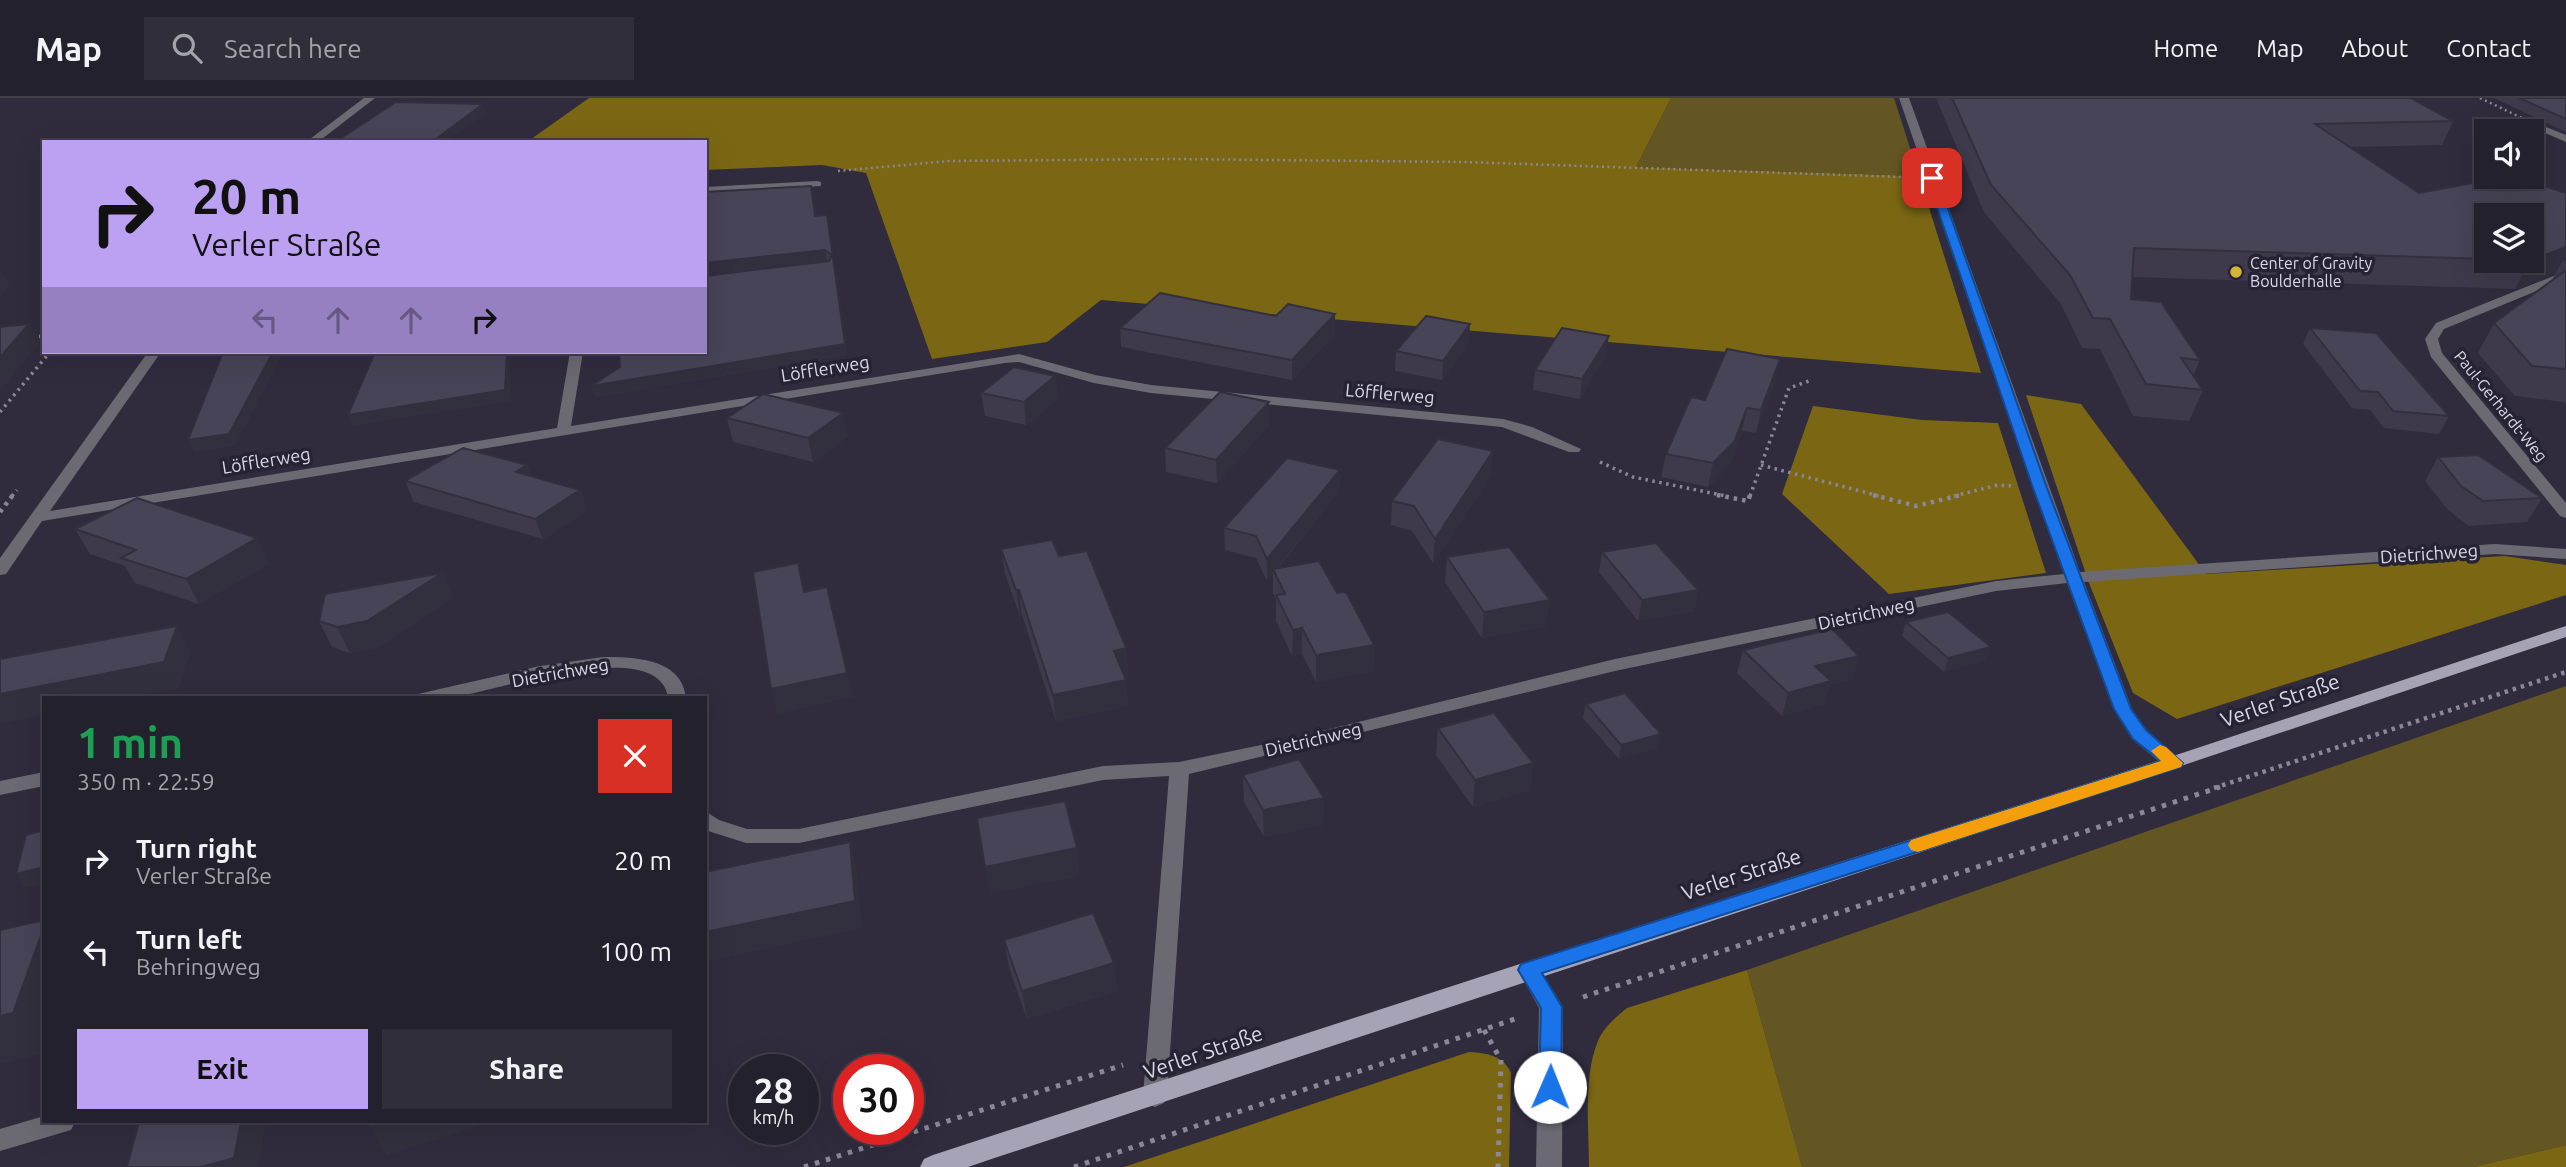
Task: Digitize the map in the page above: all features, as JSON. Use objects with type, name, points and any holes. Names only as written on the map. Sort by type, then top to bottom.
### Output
[{"type":"main road","name":"Verler Straße","points":[[933,1167],[1155,1096],[1529,970],[2174,763],[2566,631]]},
{"type":"street","points":[[314,140],[370,98]]},
{"type":"street","points":[[1904,98],[2040,488],[2123,709],[2139,734],[2174,763]]},
{"type":"street","points":[[2546,130],[2566,139]]},
{"type":"street","points":[[707,190],[817,184]]},
{"type":"street","name":"Paul-Gerhardt-Weg","points":[[2566,275],[2440,326],[2432,333],[2430,341],[2437,354],[2566,513]]},
{"type":"street","points":[[0,570],[153,354]]},
{"type":"street","points":[[563,432],[576,354]]},
{"type":"street","name":"Löfflerweg","points":[[39,517],[988,361],[1020,358],[1094,379],[1151,389],[1503,423],[1527,429],[1574,449]]},
{"type":"street","name":"Dietrichweg","points":[[707,820],[712,825],[746,836],[799,836],[1123,769],[1180,769],[1298,743],[1615,665],[1996,586],[2495,549],[2566,554]]},
{"type":"street","name":"Dietrichweg","points":[[434,696],[585,664],[623,662],[656,667],[676,688],[677,696]]},
{"type":"street","points":[[1155,1096],[1180,769]]},
{"type":"street","points":[[0,788],[42,779]]},
{"type":"street","points":[[1529,970],[1551,1007],[1549,1167]]},
{"type":"street","points":[[0,1140],[59,1123]]},
{"type":"path","points":[[2480,98],[2546,130]]},
{"type":"path","points":[[781,186],[804,175],[949,161],[1176,159],[1466,162],[1932,178]]},
{"type":"path","points":[[22,338],[42,336]]},
{"type":"path","points":[[0,411],[48,354]]},
{"type":"path","points":[[1574,449],[1633,477],[1748,501],[1789,388],[1809,381]]},
{"type":"path","points":[[1761,465],[1916,506],[1998,485],[2040,488]]},
{"type":"path","points":[[1074,1167],[2566,672]]},
{"type":"path","points":[[1484,1030],[1501,1060],[1498,1167]]},
{"type":"path","points":[[804,1167],[1159,1054]]},
{"type":"shaded area","points":[[589,98],[1671,98],[1636,167],[1919,176],[1981,373],[1101,300],[1047,342],[932,359],[866,173],[822,165],[707,170],[707,140],[530,140]]},
{"type":"shaded area","points":[[1671,98],[1894,98],[1919,176],[1636,167]]},
{"type":"shaded area","points":[[2026,395],[2081,404],[2206,574],[2505,556],[2566,565],[2566,595],[2177,719],[2133,693],[2089,583]]},
{"type":"shaded area","points":[[1813,406],[1922,420],[1998,423],[2046,573],[1889,594],[1782,494]]},
{"type":"shaded area","points":[[2566,686],[2566,1145],[2473,1167],[1802,1167],[1747,970]]},
{"type":"shaded area","points":[[1747,970],[1802,1167],[1589,1167],[1590,1070],[1598,1041],[1606,1027],[1627,1008]]},
{"type":"shaded area","points":[[1469,1052],[1488,1054],[1499,1059],[1511,1073],[1509,1167],[1124,1167]]},
{"type":"shaded area","points":[[2566,1145],[2566,1167],[2473,1167]]},
{"type":"building","points":[[1952,98],[2411,98],[2453,121],[2315,124],[2419,193],[2474,183],[2474,189],[2544,189],[2544,186],[2566,193],[2566,247],[2544,255],[2544,203],[2474,203],[2474,259],[2134,248],[2131,299],[2161,302],[2200,360],[2181,358],[2203,390],[2146,384],[2110,319],[2093,318],[2070,275],[1991,185]]},
{"type":"building","points":[[2519,98],[2566,98],[2566,119]]},
{"type":"building","points":[[396,102],[483,104],[435,140],[338,140]]},
{"type":"building","points":[[811,186],[815,216],[827,215],[845,344],[591,386],[620,367],[619,354],[707,354],[707,276],[829,261],[832,255],[825,250],[707,263],[707,192]]},
{"type":"building","points":[[2566,270],[2566,369],[2532,366],[2494,323]]},
{"type":"building","points":[[1160,293],[1276,316],[1288,304],[1335,314],[1292,360],[1120,328]]},
{"type":"building","points":[[1426,316],[1470,324],[1443,361],[1396,351]]},
{"type":"building","points":[[29,324],[0,357],[0,327]]},
{"type":"building","points":[[1562,328],[1609,336],[1582,379],[1535,370]]},
{"type":"building","points":[[2310,328],[2376,333],[2449,416],[2393,411],[2378,392],[2360,391]]},
{"type":"building","points":[[1727,349],[1780,359],[1761,410],[1747,408],[1734,442],[1713,463],[1666,454],[1691,397],[1705,400]]},
{"type":"building","points":[[222,354],[272,354],[229,434],[188,440]]},
{"type":"building","points":[[374,354],[507,354],[505,390],[348,415]]},
{"type":"building","points":[[1014,367],[1055,376],[1024,402],[981,393]]},
{"type":"building","points":[[1220,392],[1269,402],[1216,460],[1165,448]]},
{"type":"building","points":[[763,394],[843,413],[808,438],[727,418]]},
{"type":"building","points":[[1438,439],[1493,451],[1435,539],[1414,506],[1392,501]]},
{"type":"building","points":[[463,448],[527,465],[516,472],[580,490],[535,519],[405,481]]},
{"type":"building","points":[[2478,455],[2542,498],[2483,501],[2461,486],[2438,457]]},
{"type":"building","points":[[1287,458],[1340,470],[1267,559],[1256,536],[1224,528]]},
{"type":"building","points":[[137,498],[257,538],[186,579],[121,558],[136,550],[75,529]]},
{"type":"building","points":[[1052,540],[1059,556],[1087,551],[1126,648],[1114,651],[1126,680],[1053,695],[1019,590],[1016,590],[1001,549]]},
{"type":"building","points":[[1656,543],[1698,590],[1642,600],[1602,552]]},
{"type":"building","points":[[1509,547],[1550,600],[1484,612],[1447,557]]},
{"type":"building","points":[[1319,561],[1337,593],[1346,592],[1374,645],[1316,655],[1302,628],[1293,630],[1276,595],[1285,594],[1273,569]]},
{"type":"building","points":[[798,563],[804,592],[827,587],[847,673],[771,689],[753,572]]},
{"type":"building","points":[[442,573],[367,621],[337,627],[319,621],[325,594]]},
{"type":"building","points":[[1948,612],[1991,647],[1948,658],[1906,622]]},
{"type":"building","points":[[177,626],[164,662],[0,694],[0,659]]},
{"type":"building","points":[[1832,629],[1859,656],[1815,666],[1831,681],[1788,693],[1743,650]]},
{"type":"building","points":[[1625,693],[1661,734],[1621,745],[1586,704]]},
{"type":"building","points":[[1494,713],[1533,763],[1475,780],[1438,728]]},
{"type":"building","points":[[1299,759],[1324,798],[1263,810],[1243,775]]},
{"type":"building","points":[[1065,801],[1077,848],[985,867],[977,818]]},
{"type":"building","points":[[42,831],[42,868],[16,874],[26,835]]},
{"type":"building","points":[[850,842],[855,901],[707,932],[707,872]]},
{"type":"building","points":[[1093,913],[1114,963],[1022,991],[1004,940]]},
{"type":"building","points":[[42,920],[42,933],[13,1013],[0,1016],[0,930]]},
{"type":"building","points":[[139,1123],[241,1123],[234,1158],[201,1167],[127,1167]]},
{"type":"slow traffic","points":[[1918,845],[2174,763],[2160,751]]},
{"type":"place","name":"Center of Gravity Boulderhalle","points":[[2236,272]]},
{"type":"route","points":[[1550,1087],[1551,1007],[1529,970],[2174,763],[2139,734],[2123,709],[2040,488],[1932,178]]}]
